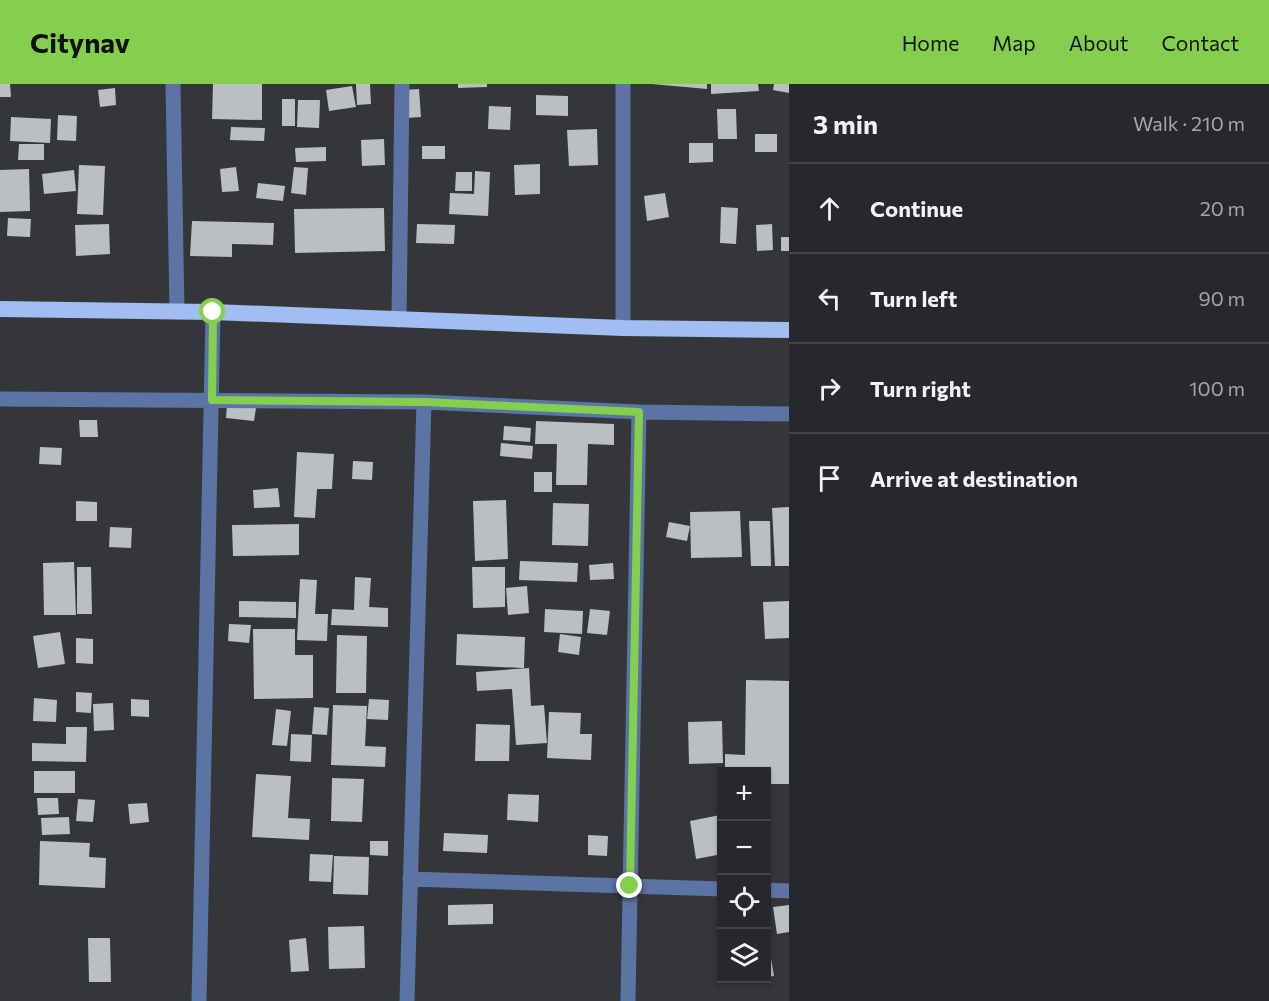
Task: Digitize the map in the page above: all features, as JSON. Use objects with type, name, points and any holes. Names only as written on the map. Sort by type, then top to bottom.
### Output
[{"type":"highway","points":[[0,309],[213,312],[623,328],[789,330]]},
{"type":"street","points":[[173,84],[177,312]]},
{"type":"street","points":[[399,320],[402,84]]},
{"type":"street","points":[[622,84],[623,328]]},
{"type":"street","points":[[199,1001],[213,312]]},
{"type":"street","points":[[0,399],[424,402],[639,412],[789,414]]},
{"type":"street","points":[[407,1001],[424,402]]},
{"type":"street","points":[[628,1001],[639,412]]},
{"type":"street","points":[[410,879],[717,889]]},
{"type":"street","points":[[771,890],[789,891]]},
{"type":"building","points":[[0,84],[10,84],[11,97],[0,97]]},
{"type":"building","points":[[213,84],[262,84],[262,120],[212,119]]},
{"type":"building","points":[[356,84],[370,84],[371,104],[357,105]]},
{"type":"building","points":[[458,84],[487,84],[487,87],[458,88]]},
{"type":"building","points":[[652,84],[707,84],[707,89]]},
{"type":"building","points":[[711,84],[758,84],[759,91],[711,94]]},
{"type":"building","points":[[774,84],[789,84],[789,93],[773,90]]},
{"type":"building","points":[[352,86],[356,107],[329,111],[326,90]]},
{"type":"building","points":[[115,88],[116,105],[100,107],[98,90]]},
{"type":"building","points":[[419,89],[421,117],[406,118],[404,90]]},
{"type":"building","points":[[536,95],[568,96],[568,116],[536,115]]},
{"type":"building","points":[[282,99],[295,99],[295,126],[282,126]]},
{"type":"building","points":[[298,100],[320,100],[319,128],[297,127]]},
{"type":"building","points":[[489,106],[511,107],[510,130],[488,129]]},
{"type":"building","points":[[717,109],[736,109],[737,139],[718,139]]},
{"type":"building","points":[[58,115],[77,116],[76,141],[57,140]]},
{"type":"building","points":[[11,117],[51,119],[50,143],[10,141]]},
{"type":"building","points":[[231,127],[265,128],[264,141],[230,140]]},
{"type":"building","points":[[597,129],[598,165],[569,166],[567,130]]},
{"type":"building","points":[[755,134],[777,134],[777,152],[755,152]]},
{"type":"building","points":[[384,139],[385,165],[362,166],[361,140]]},
{"type":"building","points":[[689,143],[713,143],[713,162],[689,163]]},
{"type":"building","points":[[19,144],[44,144],[44,160],[18,160]]},
{"type":"building","points":[[422,146],[445,146],[445,159],[422,159]]},
{"type":"building","points":[[326,147],[326,161],[296,162],[295,148]]},
{"type":"building","points":[[540,164],[540,194],[515,195],[514,165]]},
{"type":"building","points":[[79,165],[105,166],[103,215],[77,214]]},
{"type":"building","points":[[236,167],[239,191],[222,192],[220,169]]},
{"type":"building","points":[[294,167],[308,168],[306,195],[291,193]]},
{"type":"building","points":[[29,169],[30,211],[0,212],[0,170]]},
{"type":"building","points":[[74,170],[76,191],[44,194],[42,174]]},
{"type":"building","points":[[475,171],[490,172],[488,216],[449,214],[450,193],[474,194]]},
{"type":"building","points":[[456,172],[472,172],[472,191],[455,191]]},
{"type":"building","points":[[258,183],[285,186],[283,201],[256,198]]},
{"type":"building","points":[[665,193],[669,217],[647,221],[644,196]]},
{"type":"building","points":[[721,207],[738,208],[736,244],[720,243]]},
{"type":"building","points":[[384,208],[385,251],[295,253],[294,209]]},
{"type":"building","points":[[8,218],[31,219],[30,237],[7,236]]},
{"type":"building","points":[[192,221],[274,223],[273,245],[232,244],[232,257],[190,256]]},
{"type":"building","points":[[109,224],[110,254],[76,256],[75,225]]},
{"type":"building","points":[[417,224],[455,225],[454,244],[416,243]]},
{"type":"building","points":[[772,224],[773,250],[757,251],[756,225]]},
{"type":"building","points":[[781,237],[789,237],[789,251],[781,251]]},
{"type":"building","points":[[227,404],[256,408],[254,421],[226,418]]},
{"type":"building","points":[[79,420],[97,420],[98,437],[80,437]]},
{"type":"building","points":[[536,421],[614,424],[614,445],[588,444],[587,485],[556,485],[557,444],[535,444]]},
{"type":"building","points":[[504,426],[531,428],[530,442],[503,440]]},
{"type":"building","points":[[501,443],[533,446],[532,459],[500,456]]},
{"type":"building","points":[[40,447],[62,448],[61,465],[39,464]]},
{"type":"building","points":[[297,452],[334,454],[332,489],[317,489],[315,518],[294,517]]},
{"type":"building","points":[[353,461],[373,462],[372,480],[352,479]]},
{"type":"building","points":[[534,472],[552,472],[552,492],[534,492]]},
{"type":"building","points":[[278,488],[280,507],[254,508],[253,490]]},
{"type":"building","points":[[506,500],[508,559],[475,561],[473,501]]},
{"type":"building","points":[[76,501],[97,502],[97,521],[76,521]]},
{"type":"building","points":[[553,503],[589,504],[588,546],[552,545]]},
{"type":"building","points":[[789,507],[789,566],[775,566],[772,508]]},
{"type":"building","points":[[740,511],[742,557],[691,558],[690,512]]},
{"type":"building","points":[[749,521],[770,521],[771,566],[751,566]]},
{"type":"building","points":[[669,522],[690,526],[687,541],[666,537]]},
{"type":"building","points":[[299,524],[299,555],[233,556],[232,525]]},
{"type":"building","points":[[110,527],[132,528],[131,548],[109,547]]},
{"type":"building","points":[[520,561],[578,563],[577,582],[519,580]]},
{"type":"building","points":[[74,562],[76,615],[44,615],[43,563]]},
{"type":"building","points":[[613,563],[614,579],[590,580],[589,565]]},
{"type":"building","points":[[77,567],[91,567],[92,614],[77,614]]},
{"type":"building","points":[[472,567],[505,567],[505,607],[473,608]]},
{"type":"building","points":[[355,577],[371,578],[369,607],[388,608],[388,627],[331,625],[332,609],[354,610]]},
{"type":"building","points":[[300,579],[317,580],[315,614],[328,614],[327,641],[297,640]]},
{"type":"building","points":[[527,586],[529,613],[508,615],[506,588]]},
{"type":"building","points":[[239,601],[296,602],[296,618],[239,617]]},
{"type":"building","points":[[789,601],[789,638],[765,639],[763,602]]},
{"type":"building","points":[[545,609],[583,611],[582,634],[544,632]]},
{"type":"building","points":[[590,609],[610,611],[607,635],[587,633]]},
{"type":"building","points":[[229,624],[251,625],[249,643],[228,641]]},
{"type":"building","points":[[253,629],[295,629],[295,655],[313,655],[313,698],[254,699]]},
{"type":"building","points":[[60,632],[65,664],[38,668],[33,636]]},
{"type":"building","points":[[457,634],[525,637],[524,668],[456,665]]},
{"type":"building","points":[[560,634],[581,637],[579,655],[558,652]]},
{"type":"building","points":[[337,635],[367,636],[366,693],[336,693]]},
{"type":"building","points":[[76,638],[93,639],[93,664],[76,663]]},
{"type":"building","points":[[529,668],[531,706],[544,705],[547,743],[516,745],[512,689],[477,691],[476,672]]},
{"type":"building","points":[[746,680],[789,681],[789,784],[771,784],[771,767],[725,767],[725,754],[745,755]]},
{"type":"building","points":[[76,692],[92,693],[91,713],[76,712]]},
{"type":"building","points":[[34,698],[57,700],[56,722],[33,721]]},
{"type":"building","points":[[131,699],[149,700],[149,717],[131,716]]},
{"type":"building","points":[[369,699],[389,700],[388,720],[367,719]]},
{"type":"building","points":[[113,703],[114,730],[94,731],[93,704]]},
{"type":"building","points":[[333,705],[367,706],[365,746],[386,747],[385,767],[331,765]]},
{"type":"building","points":[[314,707],[329,708],[327,735],[312,734]]},
{"type":"building","points":[[276,709],[291,711],[287,746],[272,745]]},
{"type":"building","points":[[549,712],[581,713],[580,734],[592,734],[591,760],[547,758]]},
{"type":"building","points":[[722,721],[723,763],[689,764],[688,722]]},
{"type":"building","points":[[476,724],[510,725],[509,761],[475,761]]},
{"type":"building","points":[[66,727],[87,727],[86,762],[32,761],[32,743],[66,744]]},
{"type":"building","points":[[291,734],[312,735],[311,762],[290,761]]},
{"type":"building","points":[[34,771],[75,771],[75,793],[34,793]]},
{"type":"building","points":[[256,774],[291,776],[288,818],[310,819],[309,840],[252,837]]},
{"type":"building","points":[[332,778],[364,779],[362,822],[331,821]]},
{"type":"building","points":[[508,794],[539,795],[538,822],[507,820]]},
{"type":"building","points":[[37,798],[58,798],[59,814],[38,815]]},
{"type":"building","points":[[78,799],[95,800],[93,822],[76,821]]},
{"type":"building","points":[[147,803],[149,822],[130,824],[128,804]]},
{"type":"building","points":[[717,816],[717,855],[696,859],[690,821]]},
{"type":"building","points":[[69,817],[70,834],[42,835],[41,818]]},
{"type":"building","points":[[444,833],[488,835],[487,853],[443,851]]},
{"type":"building","points":[[588,835],[608,836],[607,856],[588,855]]},
{"type":"building","points":[[40,841],[90,843],[89,857],[106,858],[105,888],[39,885]]},
{"type":"building","points":[[370,841],[388,841],[388,856],[370,855]]},
{"type":"building","points":[[310,854],[333,855],[331,882],[309,881]]},
{"type":"building","points":[[334,856],[369,857],[368,895],[333,894]]},
{"type":"building","points":[[493,904],[493,924],[448,925],[448,905]]},
{"type":"building","points":[[789,905],[789,932],[777,934],[773,907]]},
{"type":"building","points":[[364,926],[365,968],[329,969],[328,927]]},
{"type":"building","points":[[88,938],[110,938],[111,982],[89,982]]},
{"type":"building","points":[[306,938],[309,971],[291,972],[289,940]]},
{"type":"building","points":[[771,958],[774,976],[771,976]]},
{"type":"route","points":[[213,312],[212,400],[424,402],[639,412],[630,886]]}]
